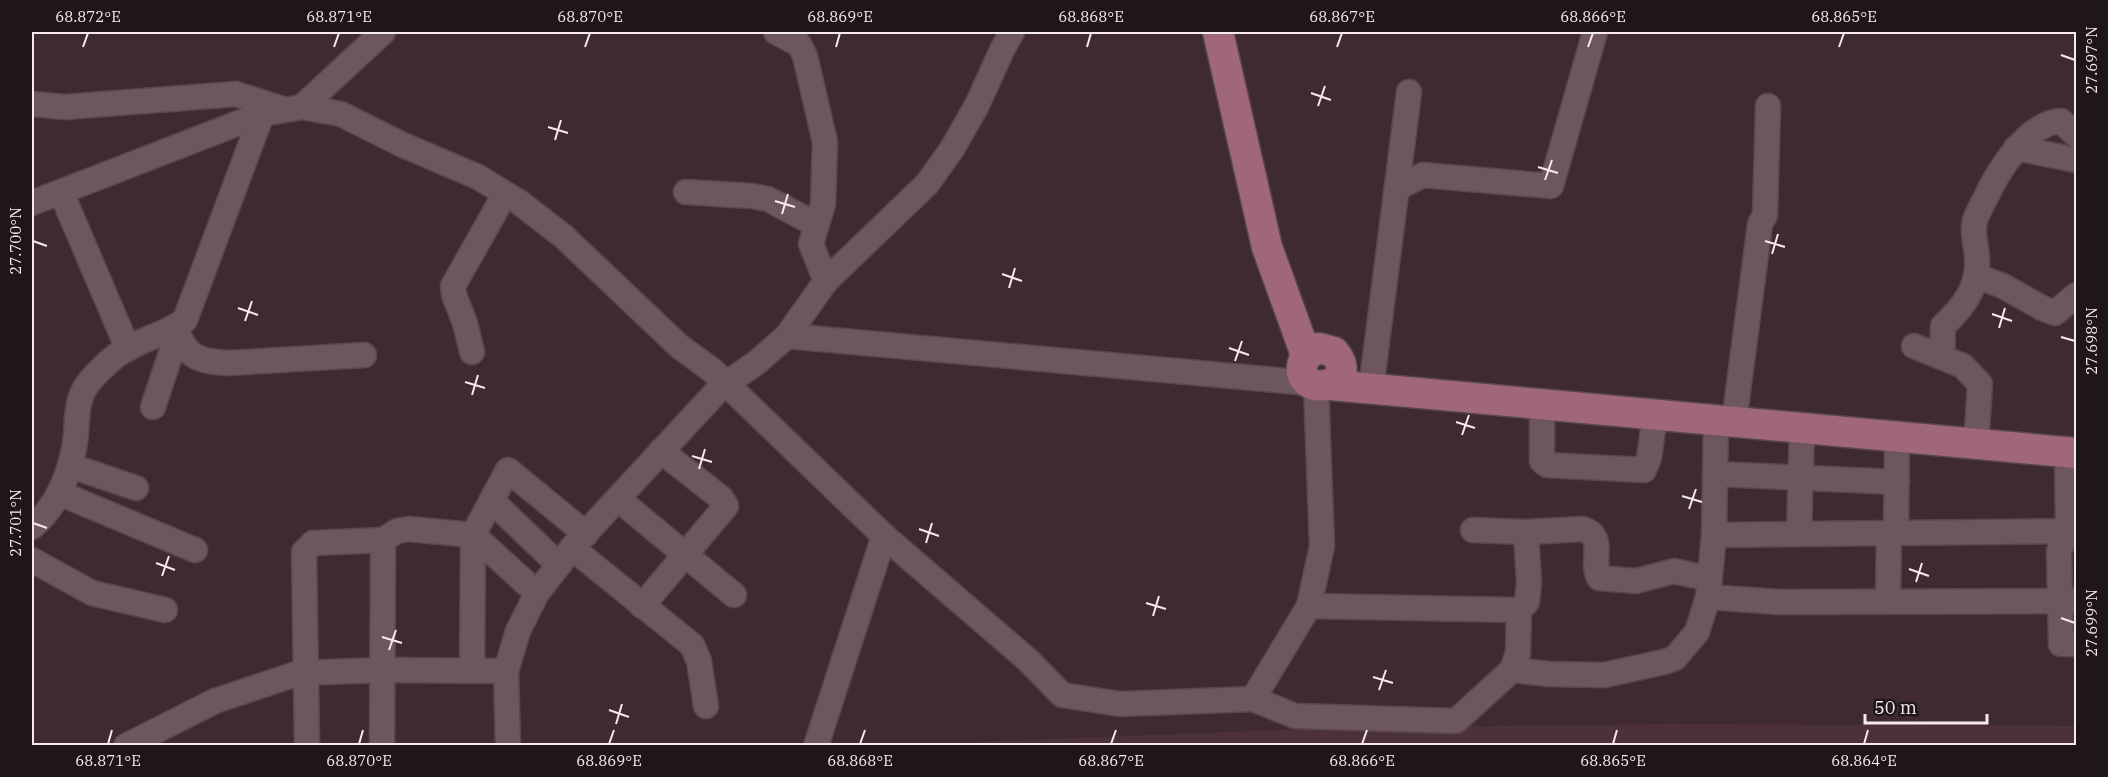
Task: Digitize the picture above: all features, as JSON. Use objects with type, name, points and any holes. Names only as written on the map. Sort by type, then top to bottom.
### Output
[{"type":"main road","points":[[1218,32],[1267,247],[1316,377],[1371,389],[2072,453]]},
{"type":"street","points":[[32,203],[283,110],[382,32]]},
{"type":"street","points":[[776,32],[799,44],[805,56],[825,142],[823,204],[811,244],[826,281]]},
{"type":"street","points":[[508,746],[506,670],[518,631],[537,592],[572,549],[719,389],[771,352],[787,336],[826,281],[919,192],[952,149],[977,105],[1012,32]]},
{"type":"street","points":[[1397,188],[1423,175],[1551,186],[1595,32]]},
{"type":"street","points":[[1371,389],[1409,92]]},
{"type":"street","points":[[32,104],[65,107],[236,94],[283,110],[341,114],[403,145],[477,177],[505,194],[563,236],[630,301],[713,371],[884,536],[1029,661],[1062,695],[1120,704],[1253,699],[1295,716],[1456,721],[1512,670],[1518,653],[1519,610],[1527,602],[1529,584],[1526,532]]},
{"type":"street","points":[[1512,670],[1549,674],[1604,675],[1676,658],[1697,632],[1709,588],[1714,535],[1715,474],[1760,224],[1765,215],[1768,106]]},
{"type":"street","points":[[153,406],[178,334],[283,110]]},
{"type":"street","points":[[1942,357],[1943,326],[1965,305],[1976,276],[1978,267],[1974,227],[1995,179],[2016,148],[2053,121],[2061,121],[2076,135]]},
{"type":"street","points":[[2016,148],[2076,160]]},
{"type":"street","points":[[61,192],[128,349]]},
{"type":"street","points":[[686,192],[768,199],[817,225]]},
{"type":"street","points":[[472,352],[453,286],[505,194]]},
{"type":"street","points":[[1976,276],[2002,286],[2055,313],[2076,295]]},
{"type":"street","points":[[32,527],[59,493],[71,466],[78,404],[86,385],[120,352],[178,334]]},
{"type":"street","points":[[178,334],[190,355],[213,362],[364,355]]},
{"type":"street","points":[[787,336],[1316,377],[1322,546],[1309,606],[1253,699]]},
{"type":"street","points":[[1914,346],[1963,366],[1980,384],[1976,444]]},
{"type":"street","points":[[1542,405],[1542,461],[1547,465],[1644,470],[1649,458],[1654,415]]},
{"type":"street","points":[[1799,534],[1802,429]]},
{"type":"street","points":[[1888,601],[1898,437]]},
{"type":"street","points":[[642,606],[726,506],[721,498],[661,452]]},
{"type":"street","points":[[2072,453],[2071,524],[2059,550],[2068,561],[2068,601],[2061,644],[2076,644]]},
{"type":"street","points":[[71,466],[136,488]]},
{"type":"street","points":[[472,670],[473,535],[508,470],[572,549]]},
{"type":"street","points":[[1715,474],[1897,482]]},
{"type":"street","points":[[59,493],[195,550]]},
{"type":"street","points":[[618,499],[734,595]]},
{"type":"street","points":[[492,501],[572,549],[692,645],[699,661],[706,706]]},
{"type":"street","points":[[1714,535],[1893,533],[2071,524]]},
{"type":"street","points":[[307,746],[304,552],[313,543],[383,540],[397,531],[408,529],[473,535],[537,592]]},
{"type":"street","points":[[1473,530],[1526,532],[1583,529],[1592,532],[1595,537],[1597,557],[1595,569],[1599,578],[1636,581],[1674,571],[1709,588],[1779,602],[2068,601]]},
{"type":"street","points":[[816,746],[884,536]]},
{"type":"street","points":[[382,746],[383,540]]},
{"type":"street","points":[[32,560],[92,593],[165,610]]},
{"type":"street","points":[[1309,606],[1519,610]]},
{"type":"street","points":[[126,746],[215,701],[299,673],[506,670]]},
{"type":"shaded area","points":[[1668,724],[2076,726],[2076,746],[871,746],[1326,728]]}]
